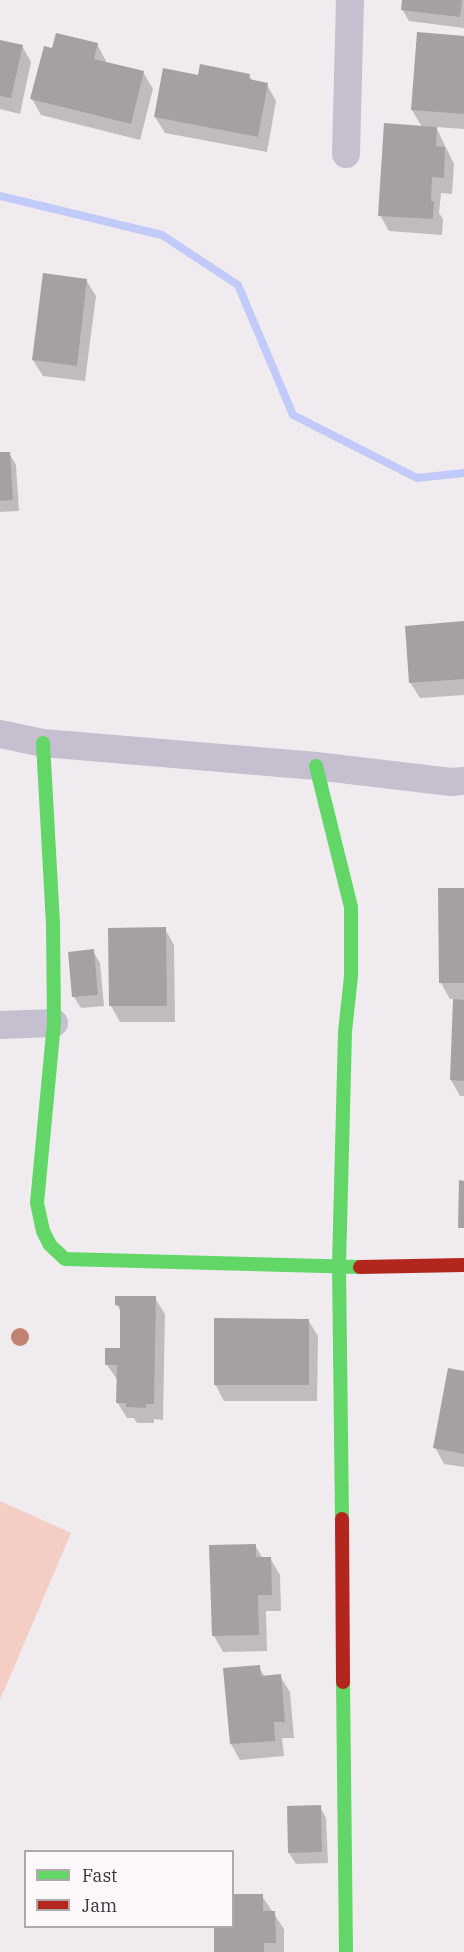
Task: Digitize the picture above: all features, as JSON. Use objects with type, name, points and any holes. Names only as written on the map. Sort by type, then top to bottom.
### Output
[{"type":"street","points":[[346,154],[350,0]]},
{"type":"street","points":[[0,734],[43,743],[316,766],[451,782],[464,781]]},
{"type":"street","points":[[43,743],[53,924],[54,1023],[37,1203],[43,1231],[50,1245],[64,1259],[339,1265],[464,1265]]},
{"type":"street","points":[[316,766],[351,907],[351,976],[345,1032],[339,1265],[346,1952]]},
{"type":"street","points":[[0,1025],[54,1023]]},
{"type":"shaded area","points":[[0,1501],[71,1533],[0,1700]]},
{"type":"building","points":[[402,0],[462,0],[460,17],[401,10]]},
{"type":"building","points":[[417,32],[464,36],[464,114],[411,110]]},
{"type":"building","points":[[56,33],[98,43],[94,59],[144,71],[131,124],[30,99],[44,46],[52,48]]},
{"type":"building","points":[[0,40],[23,45],[11,98],[0,96]]},
{"type":"building","points":[[200,64],[250,74],[249,79],[268,83],[258,137],[154,117],[163,68],[198,75]]},
{"type":"building","points":[[384,123],[437,127],[436,146],[445,147],[444,178],[432,177],[433,219],[378,216]]},
{"type":"building","points":[[43,273],[87,279],[77,366],[32,360]]},
{"type":"building","points":[[0,452],[10,452],[13,500],[0,501]]},
{"type":"building","points":[[464,621],[464,679],[409,683],[405,626]]},
{"type":"building","points":[[438,888],[464,888],[464,983],[439,983]]},
{"type":"building","points":[[166,927],[167,1006],[109,1006],[108,928]]},
{"type":"building","points":[[94,949],[98,995],[72,997],[68,952]]},
{"type":"building","points":[[453,999],[464,1000],[464,1081],[450,1080]]},
{"type":"building","points":[[459,1180],[464,1181],[464,1228],[458,1228]]},
{"type":"building","points":[[115,1296],[156,1296],[154,1404],[146,1404],[146,1408],[126,1407],[126,1403],[116,1403],[117,1365],[105,1365],[105,1348],[120,1348],[120,1306],[115,1305]]},
{"type":"building","points":[[214,1318],[309,1319],[309,1385],[214,1385]]},
{"type":"building","points":[[448,1368],[464,1371],[464,1454],[433,1448]]},
{"type":"building","points":[[256,1544],[256,1557],[271,1557],[272,1595],[258,1595],[259,1635],[212,1636],[209,1545]]},
{"type":"building","points":[[260,1665],[261,1676],[281,1674],[285,1722],[274,1722],[275,1741],[230,1744],[223,1668]]},
{"type":"building","points":[[321,1805],[322,1852],[288,1853],[287,1806]]},
{"type":"building","points":[[234,1894],[263,1894],[263,1911],[275,1911],[276,1943],[264,1943],[264,1952],[214,1952],[214,1928],[234,1928]]},
{"type":"waterway","points":[[0,196],[162,235],[238,285],[293,415],[417,478],[464,473]]},
{"type":"traffic: fast","points":[[43,743],[53,924],[54,1023],[37,1203],[43,1231],[50,1245],[65,1259],[360,1267]]},
{"type":"traffic: fast","points":[[316,766],[351,907],[351,976],[345,1032],[339,1265],[342,1519]]},
{"type":"traffic: fast","points":[[343,1682],[346,1952]]},
{"type":"traffic: jam","points":[[360,1267],[464,1265]]},
{"type":"traffic: jam","points":[[342,1519],[343,1682]]}]
